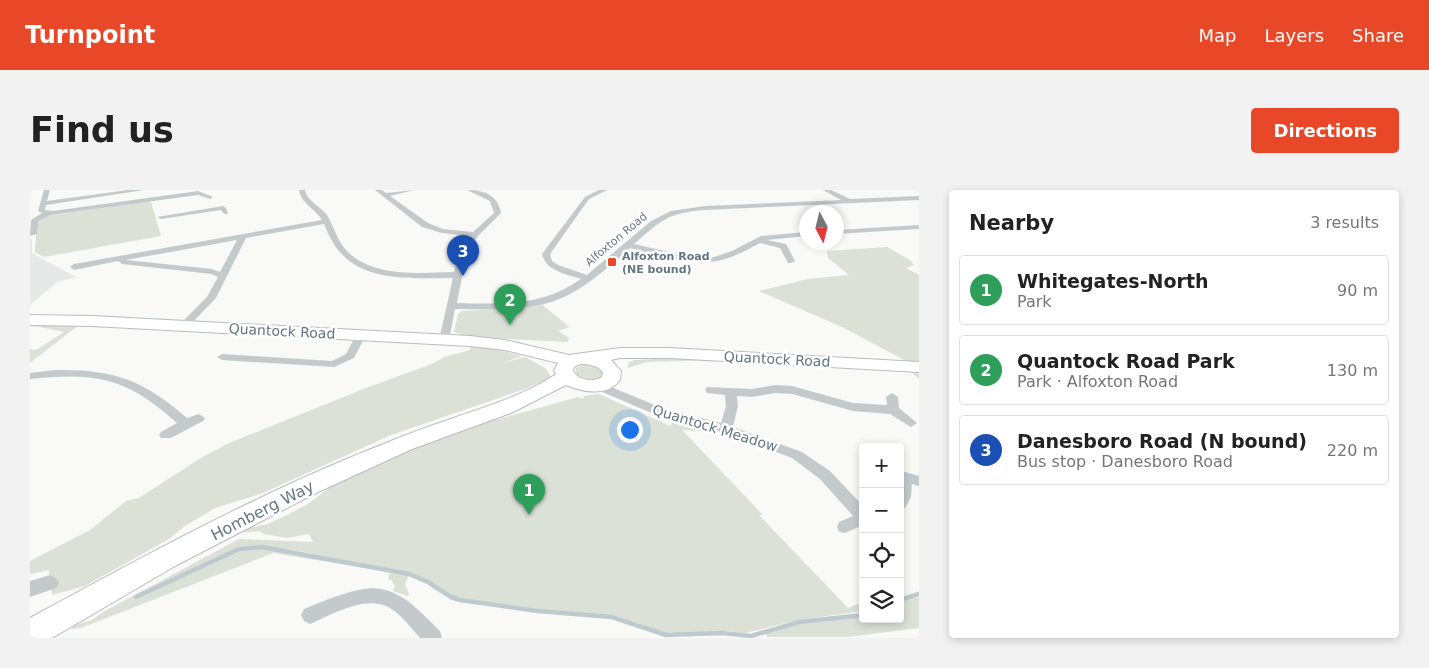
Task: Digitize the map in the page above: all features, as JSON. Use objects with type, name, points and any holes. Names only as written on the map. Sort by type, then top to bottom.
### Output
[{"type":"main road","name":"Quantock Road","points":[[30,320],[69,320],[492,342],[533,353],[572,367],[612,354],[678,354],[919,367]]},
{"type":"main road","name":"Quantock Road","points":[[602,379],[636,354]]},
{"type":"main road","points":[[599,361],[602,379],[577,384],[572,367],[599,361]]},
{"type":"main road","name":"Homberg Way","points":[[30,634],[161,561],[324,478],[407,442],[504,408],[551,386],[572,367]]},
{"type":"main road","name":"Homberg Way","points":[[504,408],[530,405],[602,379]]},
{"type":"street","points":[[47,190],[41,211],[48,213],[68,213],[106,201],[154,200],[198,193],[210,197]]},
{"type":"street","points":[[42,204],[141,190]]},
{"type":"street","points":[[303,190],[303,197],[319,209],[346,255],[364,267],[401,274],[458,275]]},
{"type":"street","points":[[378,190],[425,225],[442,231],[475,234]]},
{"type":"street","points":[[385,195],[411,190]]},
{"type":"street","points":[[444,340],[463,251],[475,234],[498,213],[497,204],[488,193],[470,190]]},
{"type":"street","points":[[587,278],[555,267],[548,262],[546,254],[587,198],[603,190]]},
{"type":"street","points":[[826,190],[849,201]]},
{"type":"street","name":"Alfoxton Road","points":[[452,306],[494,306],[542,301],[561,295],[587,278],[660,218],[683,211],[919,198]]},
{"type":"street","points":[[154,200],[162,220],[224,209]]},
{"type":"street","points":[[32,231],[35,220],[48,213]]},
{"type":"street","points":[[74,267],[327,220]]},
{"type":"street","points":[[907,227],[919,233]]},
{"type":"street","points":[[844,231],[919,227]]},
{"type":"street","points":[[628,245],[702,260],[735,253],[757,241],[770,237],[796,234]]},
{"type":"street","points":[[783,246],[796,234]]},
{"type":"street","points":[[183,326],[211,298],[243,236]]},
{"type":"street","points":[[757,241],[783,246],[792,258]]},
{"type":"street","points":[[119,259],[124,263],[212,272],[223,276]]},
{"type":"street","points":[[222,357],[334,364],[350,356],[361,335]]},
{"type":"street","points":[[30,376],[83,375],[126,381],[147,392],[186,424]]},
{"type":"street","name":"Quantock Meadow","points":[[602,379],[634,399],[670,415],[726,429],[787,450],[810,463],[825,475],[859,513]]},
{"type":"street","points":[[711,390],[752,393],[785,389],[803,392],[846,406],[892,403],[910,423]]},
{"type":"street","points":[[726,429],[732,406],[731,392]]},
{"type":"street","points":[[166,435],[199,418]]},
{"type":"street","points":[[904,497],[908,477]]},
{"type":"street","name":"Quantock Meadow","points":[[845,526],[859,519]]},
{"type":"street","points":[[30,589],[50,583]]},
{"type":"street","points":[[310,615],[356,598],[380,597],[393,600],[433,638]]},
{"type":"shaded area","points":[[151,202],[161,236],[44,257],[35,252],[37,220],[45,216]]},
{"type":"shaded area","points":[[30,239],[32,239],[32,253],[76,277],[57,282],[30,305]]},
{"type":"shaded area","points":[[887,247],[910,260],[914,265],[906,268],[919,275],[919,363],[908,362],[844,328],[759,291],[808,279],[849,275],[828,258],[827,251]]},
{"type":"shaded area","points":[[543,305],[569,327],[558,331],[569,338],[568,342],[470,337],[454,332],[458,314],[462,311],[524,308]]},
{"type":"shaded area","points":[[80,324],[30,363],[30,349],[36,350],[64,332],[30,325]]},
{"type":"shaded area","points":[[471,346],[485,346],[522,356],[502,363],[525,357],[545,368],[550,375],[549,379],[391,435],[263,493],[215,508],[185,526],[169,539],[85,586],[52,595],[49,570],[30,574],[30,561],[90,530],[126,501],[139,498],[199,459],[229,443],[434,363],[444,357],[470,350]]},
{"type":"shaded area","points":[[695,357],[919,370],[919,379],[911,372],[723,360],[647,362],[627,368],[629,362],[635,360]]},
{"type":"shaded area","points":[[586,364],[598,367],[603,372],[602,378],[589,380],[576,375],[576,368]]},
{"type":"shaded area","points":[[599,394],[670,426],[673,422],[710,429],[704,431],[682,430],[763,515],[759,515],[848,608],[859,604],[859,612],[798,620],[742,634],[730,631],[672,634],[659,632],[614,615],[546,610],[458,598],[436,584],[414,574],[299,551],[261,546],[242,546],[136,596],[136,598],[245,548],[263,548],[320,557],[323,560],[379,568],[409,575],[405,584],[409,594],[408,596],[393,591],[395,586],[392,580],[388,580],[390,572],[273,553],[81,628],[71,629],[73,626],[92,620],[103,612],[239,539],[313,542],[309,534],[287,538],[264,534],[260,531],[238,533],[242,529],[268,524],[287,515],[308,504],[333,485],[418,445],[463,429],[578,397],[584,399],[583,396]]},
{"type":"shaded area","points":[[919,597],[919,628],[848,637],[767,637],[766,633],[798,624],[855,617],[859,617],[859,623],[904,623],[904,601]]},
{"type":"waterway","points":[[136,597],[239,549],[262,547],[409,574],[428,582],[451,597],[460,600],[538,611],[612,617],[666,635],[722,633],[751,636],[799,622],[859,615]]},
{"type":"waterway","points":[[904,599],[919,594]]},
{"type":"place","name":"Alfoxton Road (NE bound)","points":[[612,262]]},
{"type":"place","name":"Danesboro Road (N bound)","points":[[463,276]]},
{"type":"place","name":"Quantock Road Park","points":[[510,325]]},
{"type":"place","name":"Whitegates-North","points":[[529,515]]}]
